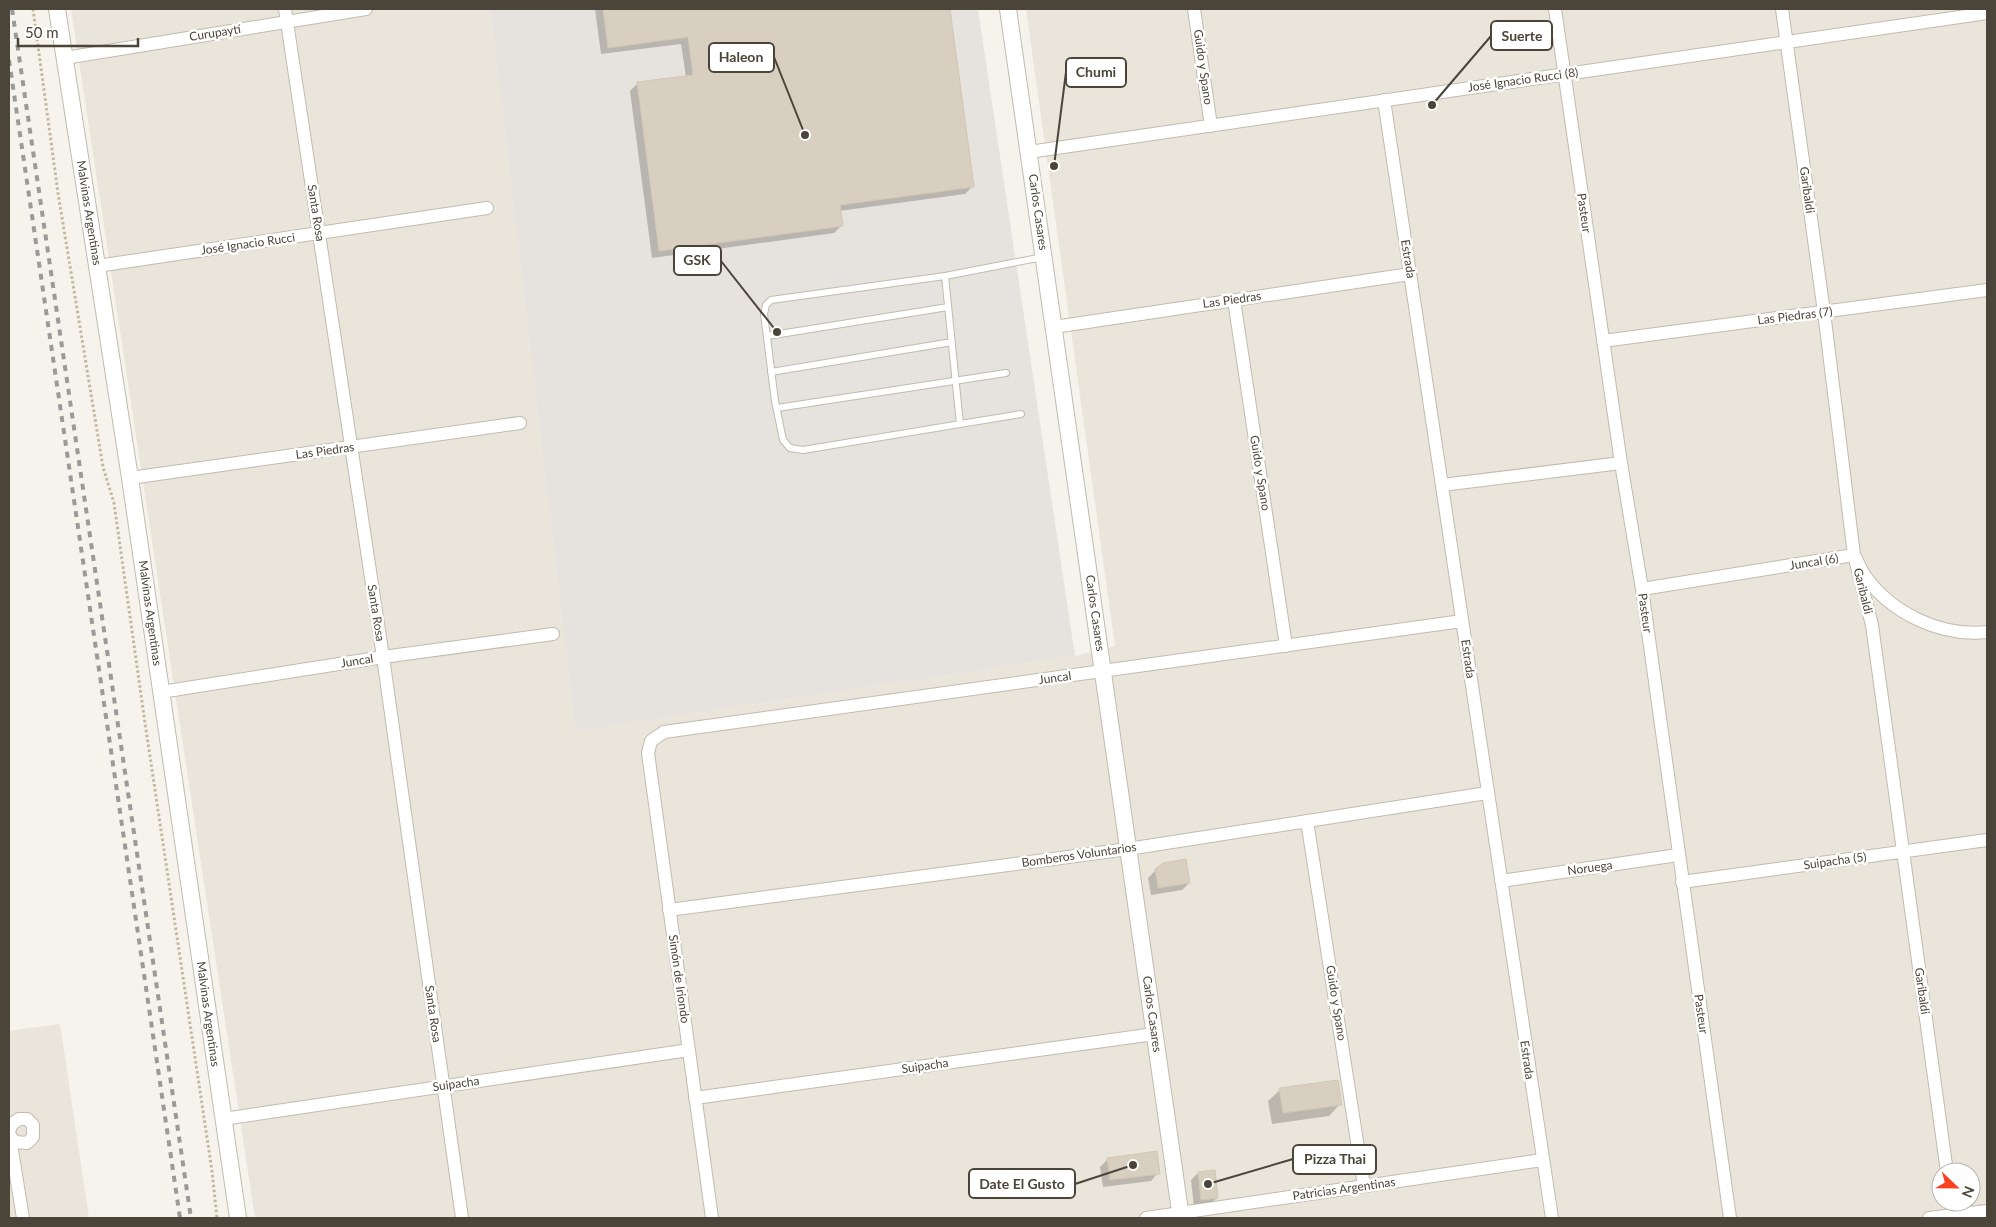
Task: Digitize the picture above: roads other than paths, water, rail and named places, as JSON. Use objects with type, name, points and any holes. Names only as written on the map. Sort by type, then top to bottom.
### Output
[{"type":"street","name":"Malvinas Argentinas","points":[[57,9],[130,478],[238,1218]]},
{"type":"street","name":"Santa Rosa","points":[[285,9],[382,657],[462,1218]]},
{"type":"street","name":"Curupaytí","points":[[65,58],[366,9]]},
{"type":"street","name":"Carlos Casares","points":[[1008,9],[1180,1216]]},
{"type":"street","name":"Guido y Spano","points":[[1194,9],[1211,126]]},
{"type":"street","name":"Pasteur","points":[[1555,9],[1621,463],[1642,589],[1730,1218]]},
{"type":"street","name":"Garibaldi","points":[[1782,9],[1824,312],[1854,555],[1872,625],[1946,1162]]},
{"type":"street","name":"José Ignacio Rucci (8)","points":[[1029,152],[1987,13]]},
{"type":"street","name":"Estrada","points":[[1384,100],[1552,1218]]},
{"type":"street","name":"José Ignacio Rucci","points":[[97,266],[487,208]]},
{"type":"street","name":"Las Piedras","points":[[1054,326],[1410,274]]},
{"type":"street","name":"Las Piedras (7)","points":[[1603,341],[1987,290]]},
{"type":"street","name":"Guido y Spano","points":[[1234,300],[1286,646]]},
{"type":"street","name":"Las Piedras","points":[[130,478],[520,423]]},
{"type":"street","points":[[1442,485],[1621,463]]},
{"type":"street","name":"Juncal (6)","points":[[1642,589],[1854,555],[1865,576],[1895,606],[1914,617],[1946,630],[1974,634],[1987,632]]},
{"type":"street","name":"Juncal","points":[[651,741],[664,732],[1462,621]]},
{"type":"street","name":"Juncal","points":[[161,692],[382,657],[553,634]]},
{"type":"street","name":"Simón de Iriondo","points":[[651,741],[648,754],[712,1218]]},
{"type":"street","name":"Bomberos Voluntarios","points":[[669,910],[1128,849],[1488,793]]},
{"type":"street","name":"Guido y Spano","points":[[1307,821],[1364,1186]]},
{"type":"street","name":"Suipacha (5)","points":[[1682,882],[1987,840]]},
{"type":"street","name":"Noruega","points":[[1501,881],[1678,856]]},
{"type":"street","name":"Suipacha","points":[[695,1098],[1154,1034]]},
{"type":"street","name":"Suipacha","points":[[223,1119],[689,1050]]},
{"type":"street","points":[[15,1160],[19,1150],[33,1137],[35,1129],[27,1119],[19,1119],[12,1124],[10,1136],[22,1218]]},
{"type":"street","points":[[10,1136],[15,1142],[27,1143]]},
{"type":"street","name":"Patricias Argentinas","points":[[1146,1218],[1180,1216],[1364,1186],[1542,1160]]},
{"type":"street","points":[[1929,1218],[1943,1212]]},
{"type":"lane","points":[[1021,414],[804,450],[790,448],[783,440],[776,408],[764,314],[766,305],[771,300],[945,276],[1044,257]]},
{"type":"lane","points":[[945,276],[960,424]]},
{"type":"lane","points":[[767,336],[948,307]]},
{"type":"lane","points":[[772,372],[952,342]]},
{"type":"lane","points":[[776,408],[1006,373]]},
{"type":"railway","points":[[12,9],[191,1218]]},
{"type":"railway","points":[[9,60],[180,1218]]},
{"type":"place","name":"Suerte","points":[[1432,105]]},
{"type":"place","name":"Haleon","points":[[805,135]]},
{"type":"place","name":"Chumi","points":[[1054,166]]},
{"type":"place","name":"GSK","points":[[777,332]]},
{"type":"place","name":"Date El Gusto","points":[[1133,1165]]},
{"type":"place","name":"Pizza Thai","points":[[1208,1184]]}]
